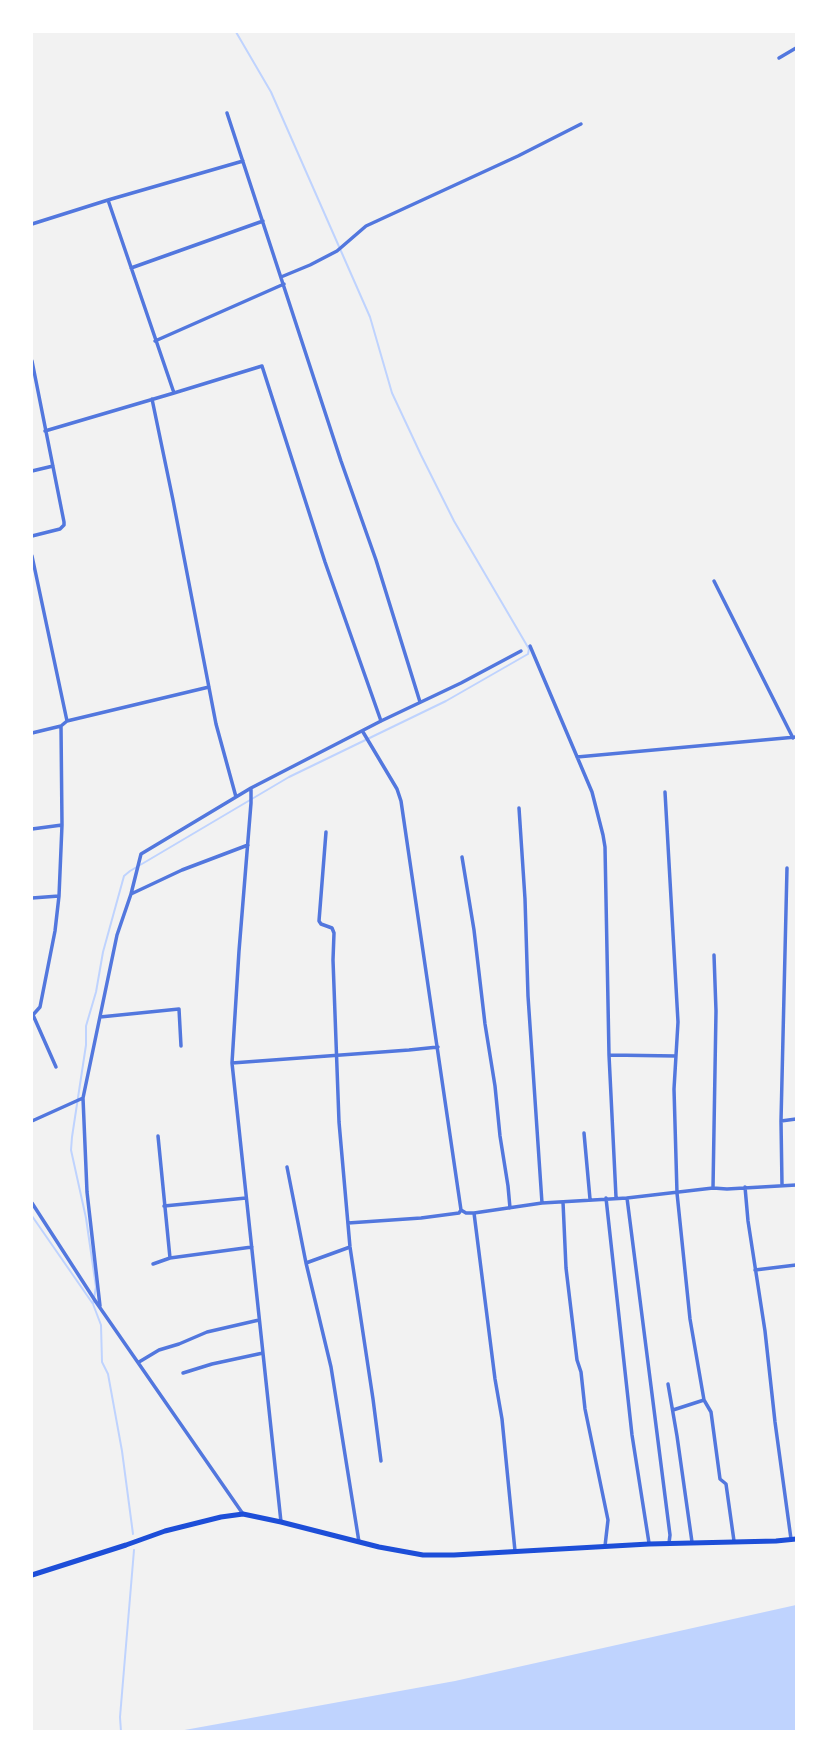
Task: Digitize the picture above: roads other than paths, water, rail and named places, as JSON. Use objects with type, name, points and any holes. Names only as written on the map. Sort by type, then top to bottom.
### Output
[{"type":"highway","points":[[32,1575],[165,1531],[243,1514],[379,1547],[424,1555],[794,1539]]},
{"type":"street","points":[[779,58],[796,48]]},
{"type":"street","points":[[227,113],[421,702]]},
{"type":"street","points":[[281,277],[337,251],[366,226],[581,124]]},
{"type":"street","points":[[32,224],[243,161]]},
{"type":"street","points":[[108,200],[174,393]]},
{"type":"street","points":[[131,268],[263,221]]},
{"type":"street","points":[[155,341],[284,284]]},
{"type":"street","points":[[32,361],[64,525],[60,529],[32,536]]},
{"type":"street","points":[[45,430],[262,366],[325,562],[382,721]]},
{"type":"street","points":[[152,400],[216,724],[236,797]]},
{"type":"street","points":[[32,471],[53,466]]},
{"type":"street","points":[[32,556],[67,722]]},
{"type":"street","points":[[577,757],[795,738],[714,581]]},
{"type":"street","points":[[530,646],[592,792],[605,847],[609,1055],[616,1197]]},
{"type":"street","points":[[101,1308],[87,1192],[81,1099],[117,935],[137,873],[139,856],[251,788],[521,651]]},
{"type":"street","points":[[32,733],[209,687]]},
{"type":"street","points":[[56,1067],[32,1015],[40,1007],[59,896],[62,825],[61,726]]},
{"type":"street","points":[[364,733],[397,789],[401,801],[461,1210]]},
{"type":"street","points":[[251,788],[232,1063],[281,1522]]},
{"type":"street","points":[[665,792],[678,1022],[674,1089],[677,1193],[690,1319],[704,1400],[711,1412],[720,1479],[726,1484],[734,1541]]},
{"type":"street","points":[[519,808],[542,1203]]},
{"type":"street","points":[[32,829],[62,825]]},
{"type":"street","points":[[326,832],[319,921],[320,924],[332,928],[334,933],[339,1122],[350,1247],[381,1461]]},
{"type":"street","points":[[131,894],[182,870],[248,845]]},
{"type":"street","points":[[462,857],[510,1208]]},
{"type":"street","points":[[782,1185],[787,869]]},
{"type":"street","points":[[32,898],[59,896]]},
{"type":"street","points":[[713,1188],[716,1011],[714,955]]},
{"type":"street","points":[[100,1017],[179,1009],[181,1046]]},
{"type":"street","points":[[232,1063],[438,1047]]},
{"type":"street","points":[[609,1055],[676,1056]]},
{"type":"street","points":[[32,1121],[81,1099]]},
{"type":"street","points":[[781,1121],[796,1119]]},
{"type":"street","points":[[584,1133],[590,1199]]},
{"type":"street","points":[[158,1136],[170,1258]]},
{"type":"street","points":[[286,1167],[333,1377],[359,1542]]},
{"type":"street","points":[[461,1210],[474,1213],[542,1203],[627,1198],[713,1188],[796,1185]]},
{"type":"street","points":[[745,1187],[775,1422],[794,1539]]},
{"type":"street","points":[[164,1206],[246,1198]]},
{"type":"street","points":[[606,1198],[632,1435],[649,1544]]},
{"type":"street","points":[[627,1198],[669,1543]]},
{"type":"street","points":[[563,1202],[567,1278],[578,1360],[585,1409],[608,1520],[605,1546]]},
{"type":"street","points":[[32,1203],[96,1302],[243,1514]]},
{"type":"street","points":[[348,1223],[421,1218],[459,1213],[461,1210]]},
{"type":"street","points":[[474,1213],[502,1419],[515,1551]]},
{"type":"street","points":[[153,1264],[170,1258],[252,1247]]},
{"type":"street","points":[[306,1263],[350,1247]]},
{"type":"street","points":[[755,1270],[796,1265]]},
{"type":"street","points":[[139,1362],[159,1350],[207,1332],[259,1320]]},
{"type":"street","points":[[183,1373],[263,1353]]},
{"type":"street","points":[[668,1384],[692,1542]]},
{"type":"street","points":[[673,1410],[704,1400]]},
{"type":"water","points":[[796,1605],[796,1731],[179,1731],[455,1681]]},
{"type":"waterway","points":[[93,1304],[96,1287],[86,1218],[71,1150],[86,1045],[86,1026],[124,876],[289,777],[446,701],[528,654],[529,649],[454,521],[421,455],[392,393],[370,317],[271,92],[236,32]]},
{"type":"waterway","points":[[32,1216],[93,1304],[101,1325],[102,1362],[108,1374],[122,1451],[133,1534]]},
{"type":"waterway","points":[[121,1732],[134,1550]]}]
